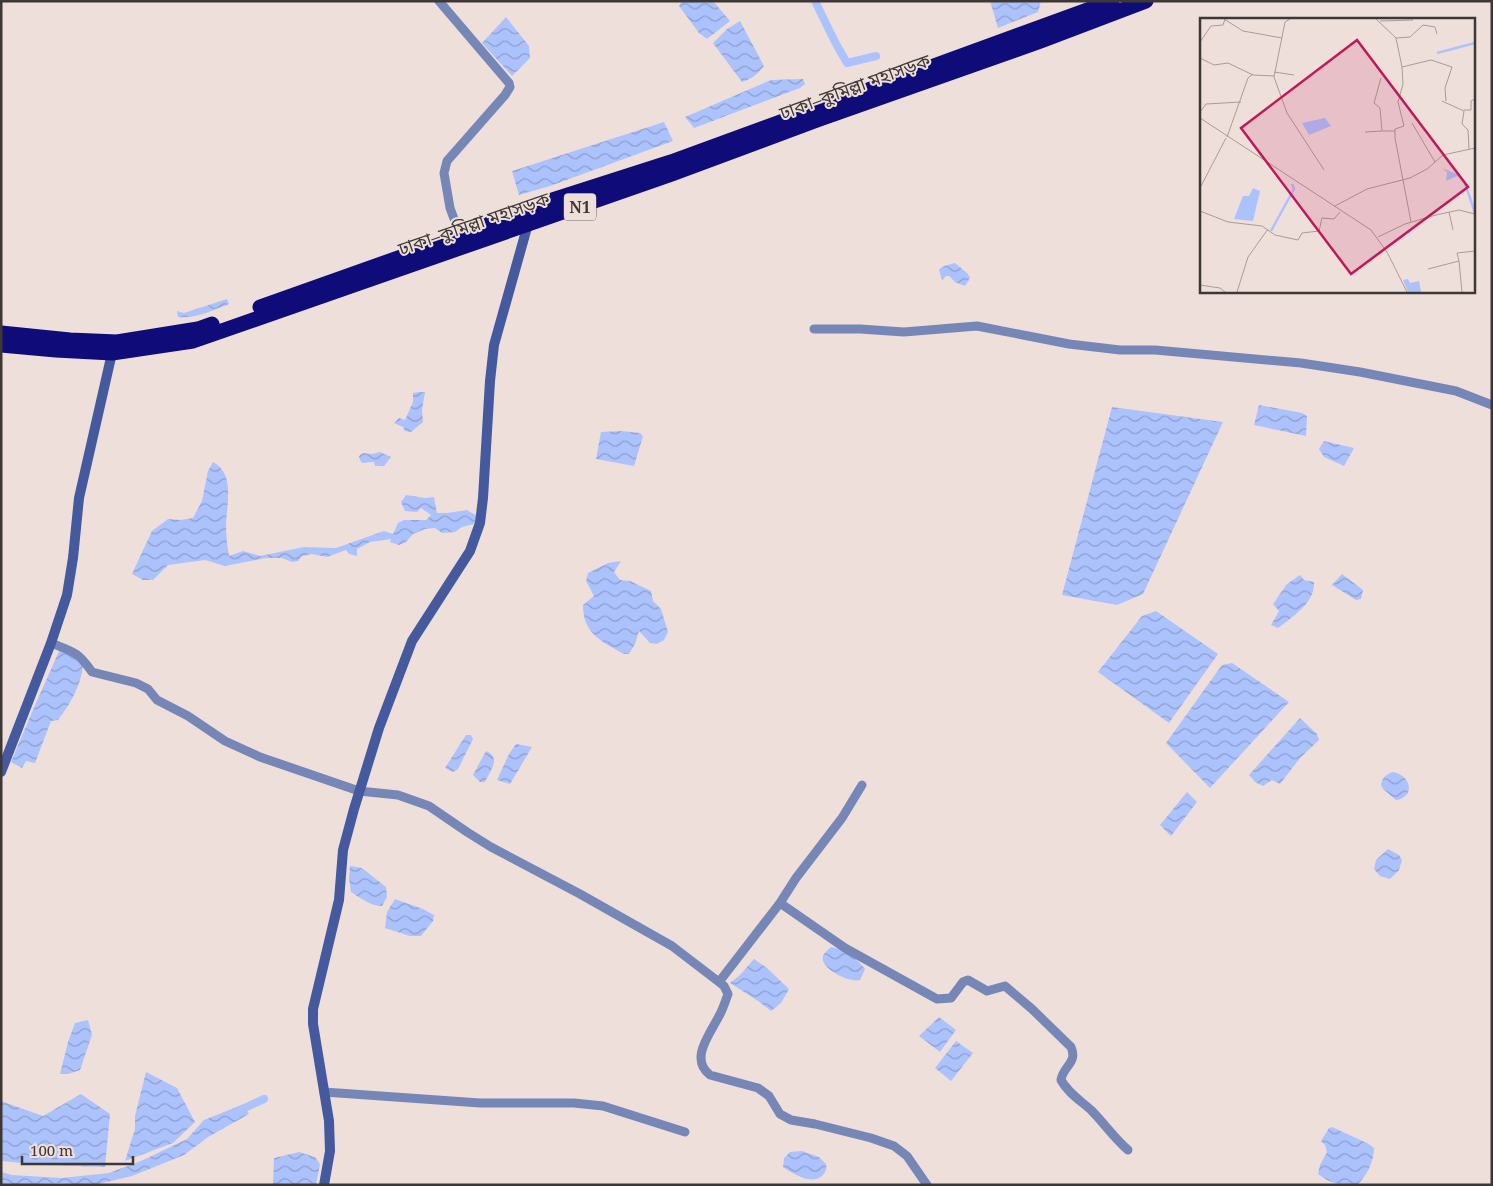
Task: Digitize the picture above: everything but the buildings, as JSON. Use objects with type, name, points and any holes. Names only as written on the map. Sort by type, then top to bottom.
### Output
[{"type":"highway","name":"ঢাকা–কুমিল্লা মহাসড়ক","points":[[1,333],[70,340],[116,349],[198,329],[460,235],[540,204],[671,162],[1112,1]]},
{"type":"highway","name":"ঢাকা–কুমিল্লা মহাসড়ক","points":[[1,344],[56,350],[116,349],[193,341],[672,174],[1146,1]]},
{"type":"street","points":[[439,1],[509,83],[510,87],[447,161],[444,174],[450,208],[460,235]]},
{"type":"street","points":[[324,1185],[330,1150],[329,1121],[313,1024],[313,1009],[339,900],[343,850],[379,728],[412,641],[470,551],[480,523],[494,345],[528,224]]},
{"type":"street","points":[[814,329],[904,332],[977,326],[1069,344],[1120,350],[1155,350],[1301,363],[1360,372],[1456,391],[1492,405]]},
{"type":"street","points":[[1,772],[67,595],[79,498],[116,349]]},
{"type":"street","points":[[51,642],[74,652],[85,660],[92,672],[136,683],[148,690],[157,700],[188,716],[225,741],[260,757],[359,791],[398,796],[429,806],[483,842],[672,946],[724,986],[728,994],[703,1046],[701,1063],[705,1071],[710,1075],[758,1088],[769,1096],[780,1114],[791,1120],[871,1138],[894,1146],[907,1156],[927,1185]]},
{"type":"street","points":[[719,982],[842,818],[862,785]]},
{"type":"street","points":[[780,902],[845,948],[937,999],[951,998],[963,982],[968,980],[987,991],[1005,986],[1015,993],[1070,1047],[1074,1056],[1061,1076],[1063,1084],[1128,1150]]},
{"type":"street","points":[[324,1092],[480,1103],[574,1103],[594,1105],[619,1110],[685,1132]]},
{"type":"water","points":[[682,1],[713,1],[730,21],[707,39],[699,33],[679,6]]},
{"type":"water","points":[[990,1],[1041,1],[1038,12],[998,28]]},
{"type":"water","points":[[506,17],[529,46],[530,58],[512,76],[482,43]]},
{"type":"water","points":[[740,21],[764,66],[754,76],[742,82],[713,43],[727,29]]},
{"type":"water","points":[[803,79],[805,84],[800,88],[694,128],[685,117],[771,80]]},
{"type":"water","points":[[664,122],[673,141],[550,186],[519,195],[512,171]]},
{"type":"water","points":[[955,263],[970,278],[965,286],[955,282],[949,276],[942,280],[939,270],[944,266]]},
{"type":"water","points":[[227,299],[229,304],[211,311],[191,317],[178,317],[177,311],[184,313]]},
{"type":"water","points":[[425,392],[422,410],[423,422],[411,432],[405,431],[403,427],[394,423],[399,418],[405,420],[413,402],[413,393]]},
{"type":"water","points":[[1259,405],[1302,413],[1307,416],[1306,436],[1254,425]]},
{"type":"water","points":[[1112,407],[1223,422],[1143,594],[1117,605],[1062,595]]},
{"type":"water","points":[[621,431],[640,433],[643,436],[634,466],[596,459],[601,432]]},
{"type":"water","points":[[1324,441],[1354,448],[1344,466],[1324,457],[1319,449]]},
{"type":"water","points":[[380,452],[391,457],[384,466],[375,466],[374,462],[362,463],[360,460],[359,456],[363,453],[372,454]]},
{"type":"water","points":[[213,462],[220,467],[227,481],[226,528],[229,556],[243,551],[260,556],[304,547],[336,548],[384,531],[393,534],[398,523],[404,520],[426,520],[431,515],[421,508],[417,512],[405,511],[401,502],[406,495],[425,498],[434,497],[437,513],[467,510],[477,516],[477,520],[474,524],[462,527],[455,532],[442,533],[435,528],[425,529],[413,534],[406,542],[399,545],[390,542],[391,539],[370,542],[357,549],[357,556],[349,554],[346,550],[327,557],[312,554],[302,556],[298,561],[292,562],[282,558],[266,558],[225,566],[205,560],[168,565],[153,580],[143,580],[132,574],[152,531],[168,519],[193,518],[202,501],[208,471]]},
{"type":"water","points":[[621,561],[614,572],[620,580],[630,581],[651,591],[653,601],[661,609],[668,632],[664,640],[657,644],[650,643],[639,631],[635,644],[629,654],[624,654],[595,636],[586,623],[583,605],[594,596],[586,581],[588,573],[608,563]]},
{"type":"water","points":[[1342,574],[1363,590],[1361,599],[1356,600],[1332,585]]},
{"type":"water","points":[[1300,575],[1304,580],[1314,582],[1311,596],[1307,603],[1278,628],[1271,625],[1279,611],[1273,604],[1287,584]]},
{"type":"water","points":[[1156,611],[1218,654],[1169,723],[1098,672],[1142,616]]},
{"type":"water","points":[[60,649],[83,662],[81,677],[75,693],[63,714],[58,720],[51,721],[35,763],[26,761],[22,768],[11,762]]},
{"type":"water","points":[[1232,663],[1289,702],[1210,788],[1166,743],[1222,665]]},
{"type":"water","points":[[1300,718],[1317,734],[1319,740],[1300,758],[1280,784],[1272,780],[1263,786],[1255,782],[1249,775]]},
{"type":"water","points":[[466,735],[471,735],[473,739],[458,769],[453,772],[445,768]]},
{"type":"water","points":[[516,744],[532,747],[510,784],[497,780],[509,754]]},
{"type":"water","points":[[486,751],[491,754],[494,761],[485,782],[480,782],[473,775]]},
{"type":"water","points":[[1393,772],[1404,777],[1409,786],[1409,791],[1406,795],[1396,800],[1381,785],[1382,780]]},
{"type":"water","points":[[1187,792],[1197,802],[1171,836],[1160,825]]},
{"type":"water","points":[[1388,849],[1399,855],[1402,860],[1399,870],[1390,879],[1380,876],[1374,869],[1376,860]]},
{"type":"water","points":[[350,866],[362,868],[386,887],[387,897],[382,906],[370,903],[351,892]]},
{"type":"water","points":[[395,899],[434,915],[433,921],[421,936],[410,936],[385,928],[387,912]]},
{"type":"water","points":[[831,947],[845,952],[862,965],[865,969],[860,980],[843,977],[826,966],[823,956]]},
{"type":"water","points":[[754,959],[767,968],[789,989],[781,1003],[771,1011],[730,983]]},
{"type":"water","points":[[939,1017],[956,1030],[940,1052],[919,1036]]},
{"type":"water","points":[[88,1020],[92,1035],[80,1070],[68,1074],[60,1074],[75,1023]]},
{"type":"water","points":[[956,1041],[973,1053],[951,1081],[935,1068]]},
{"type":"water","points":[[146,1072],[177,1088],[195,1122],[173,1143],[125,1161],[135,1129],[135,1116]]},
{"type":"water","points":[[81,1094],[110,1114],[105,1167],[43,1165],[1,1161],[1,1101],[43,1116]]},
{"type":"water","points":[[244,1104],[249,1114],[208,1137],[184,1155],[132,1176],[94,1185],[60,1183],[1,1185],[1,1172],[12,1175],[62,1178],[109,1173],[141,1161],[187,1139],[204,1120]]},
{"type":"water","points":[[1332,1127],[1374,1148],[1369,1168],[1357,1185],[1336,1183],[1318,1174],[1320,1165],[1327,1152],[1325,1145],[1321,1141],[1329,1128]]},
{"type":"water","points":[[802,1151],[819,1157],[826,1164],[826,1171],[819,1178],[803,1178],[783,1167],[784,1158],[790,1152]]},
{"type":"water","points":[[299,1152],[315,1157],[320,1164],[316,1185],[273,1185],[274,1158]]},
{"type":"waterway","points":[[815,1],[847,63],[876,56]]},
{"type":"waterway","points":[[236,1112],[264,1099]]}]
